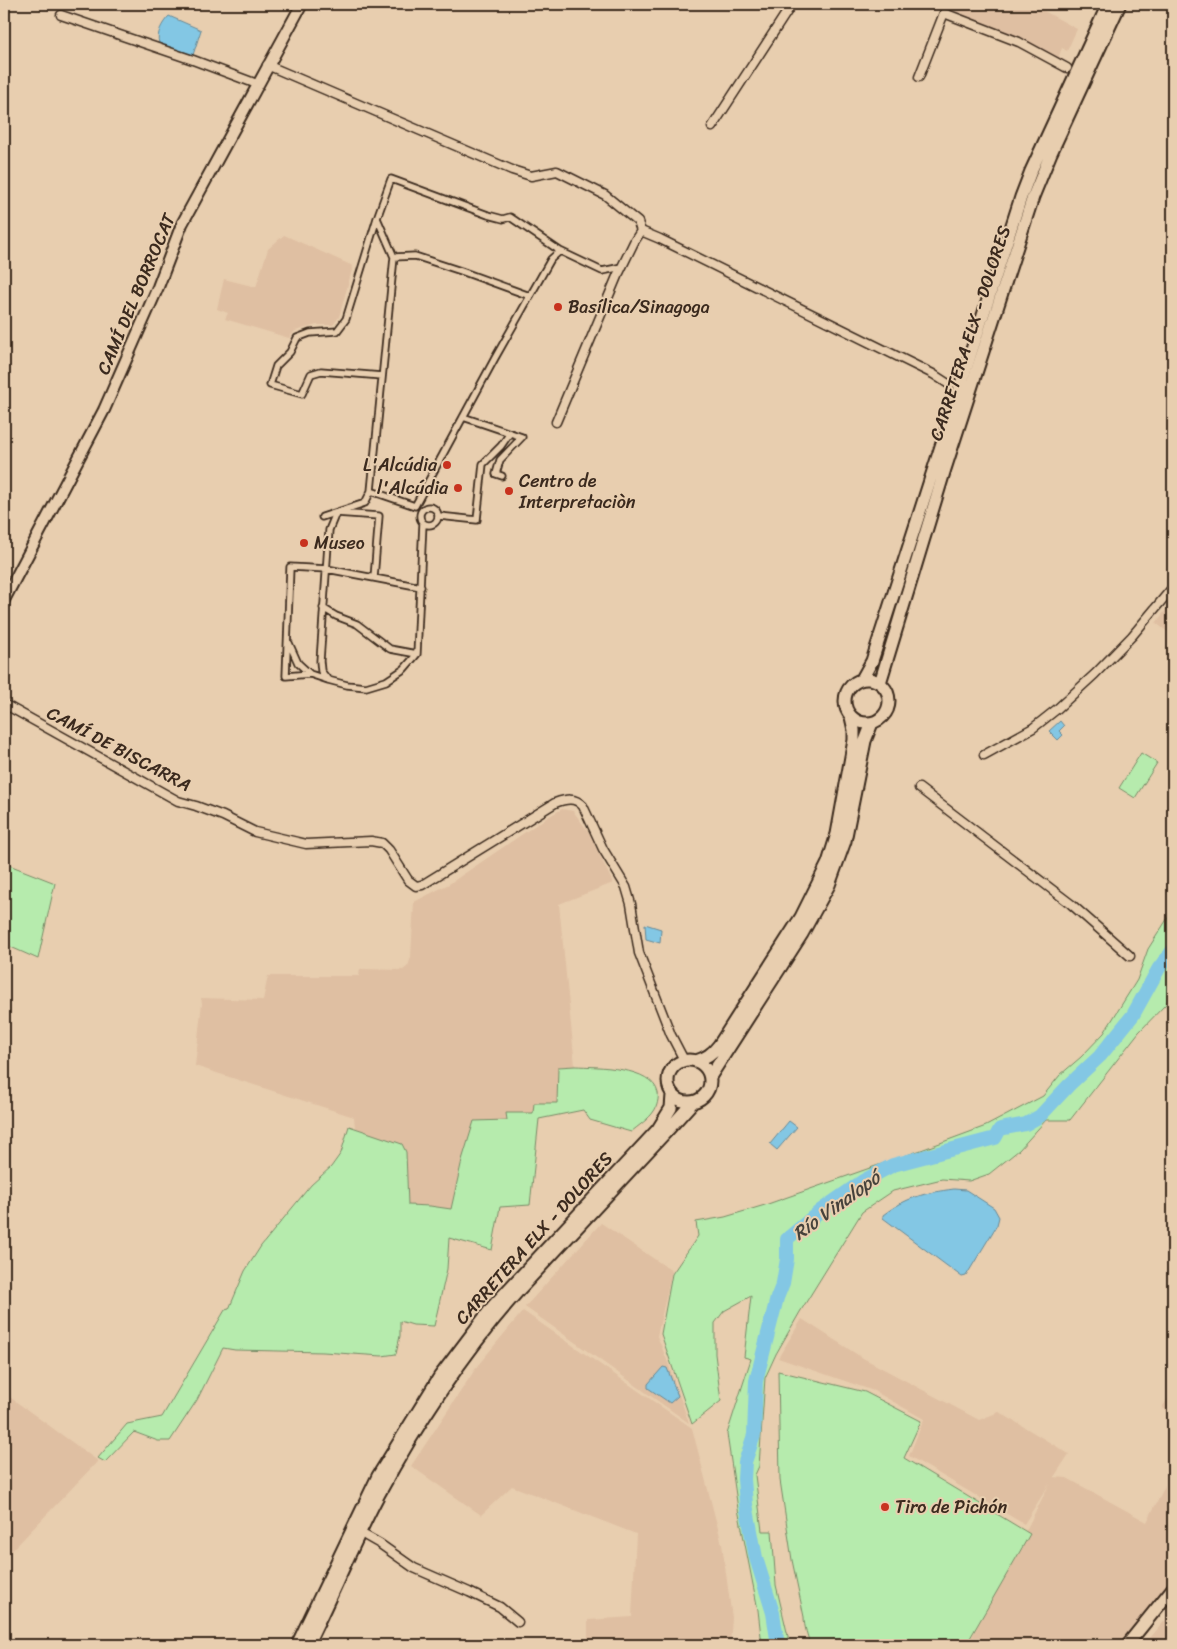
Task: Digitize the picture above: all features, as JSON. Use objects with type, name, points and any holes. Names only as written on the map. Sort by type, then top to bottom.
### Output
[{"type":"main road","name":"CARRETERA ELX - DOLORES","points":[[862,680],[875,652],[1022,197],[1035,163],[1108,4]]},
{"type":"main road","name":"CARRETERA ELX - DOLORES","points":[[880,683],[945,469],[1033,196],[1120,4]]},
{"type":"main road","points":[[851,717],[863,724],[872,723],[884,717],[889,706],[888,692],[880,683],[872,679],[862,680],[852,685],[845,696],[846,708],[851,717],[854,730],[854,740],[837,834],[828,863],[801,917],[719,1045],[705,1059],[673,1066],[668,1076],[668,1088],[672,1095],[683,1102],[692,1102],[704,1096],[708,1090],[710,1077],[802,934],[829,885],[845,841],[865,741],[872,723]]},
{"type":"main road","points":[[690,1061],[705,1067],[710,1077]]},
{"type":"main road","name":"CARRETERA ELX - DOLORES","points":[[297,1645],[378,1476],[440,1376],[493,1306],[658,1128],[671,1108],[672,1095]]},
{"type":"main road","name":"CARRETERA ELX - DOLORES","points":[[307,1645],[378,1496],[403,1451],[459,1364],[495,1317],[518,1291],[668,1131],[692,1102]]},
{"type":"main road","points":[[1127,1645],[1173,1588]]},
{"type":"main road","points":[[1135,1645],[1173,1599]]},
{"type":"street","name":"CAMÍ DEL BORROCAT","points":[[4,600],[104,410],[158,288],[182,224],[302,4]]},
{"type":"street","points":[[712,127],[792,4]]},
{"type":"street","points":[[919,77],[944,13],[1019,42],[1067,68]]},
{"type":"street","points":[[61,15],[257,84]]},
{"type":"street","points":[[267,66],[512,170],[531,176],[557,171],[606,195],[638,222],[641,231],[781,298],[926,371],[950,386]]},
{"type":"street","points":[[382,376],[321,371],[311,374],[302,394],[270,385],[276,366],[290,352],[296,338],[310,333],[337,330],[346,319],[391,179],[488,215],[503,219],[510,217],[560,251],[602,271],[620,271]]},
{"type":"street","points":[[322,517],[365,502],[371,491],[394,257],[378,218]]},
{"type":"street","points":[[556,422],[620,271],[641,231]]},
{"type":"street","points":[[414,506],[551,259],[560,251]]},
{"type":"street","points":[[394,257],[415,256],[530,296]]},
{"type":"street","points":[[463,417],[522,437],[500,460],[496,474],[502,476]]},
{"type":"street","points":[[439,516],[477,520],[484,464],[510,433]]},
{"type":"street","points":[[371,491],[422,509],[431,507],[437,510],[439,516]]},
{"type":"street","points":[[421,586],[327,569],[290,567],[286,676],[310,674],[347,685],[366,687],[386,681],[404,669],[417,654],[421,586],[423,523],[420,518],[422,509]]},
{"type":"street","points":[[328,680],[321,671],[320,661],[330,530],[336,513]]},
{"type":"street","points":[[336,513],[379,516],[374,578]]},
{"type":"street","points":[[423,523],[434,524],[439,516]]},
{"type":"street","points":[[984,755],[1033,728],[1057,709],[1132,636],[1173,587]]},
{"type":"street","points":[[324,608],[336,616],[357,624],[390,649],[417,654]]},
{"type":"street","points":[[287,638],[298,663],[310,674]]},
{"type":"street","name":"CAMÍ DE BISCARRA","points":[[4,704],[178,801],[222,816],[255,832],[306,844],[340,844],[371,841],[382,843],[389,850],[408,880],[416,886],[555,803],[568,800],[578,801],[584,806],[603,849],[626,887],[631,904],[639,953],[671,1035],[690,1061]]},
{"type":"street","points":[[918,788],[1071,904],[1130,956]]},
{"type":"street","points":[[366,1536],[414,1568],[500,1607],[518,1622]]},
{"type":"shaded area","points":[[946,4],[1031,4],[1077,29],[1067,51],[1062,48],[1059,56],[1062,59],[1061,63],[944,10]]},
{"type":"shaded area","points":[[284,235],[353,266],[339,317],[333,325],[317,325],[295,331],[289,338],[225,319],[228,313],[217,309],[224,279],[256,287],[268,249]]},
{"type":"shaded area","points":[[1173,600],[1173,636],[1156,623]]},
{"type":"shaded area","points":[[562,809],[573,811],[588,831],[613,883],[559,904],[575,1066],[558,1067],[557,1103],[534,1103],[534,1113],[507,1113],[507,1120],[462,1160],[451,1210],[430,1206],[408,1205],[406,1152],[355,1128],[354,1117],[195,1066],[201,998],[263,1000],[268,976],[359,976],[360,969],[403,970],[408,966],[411,957],[414,902],[449,884]]},
{"type":"shaded area","points":[[601,1223],[672,1271],[657,1336],[689,1423],[525,1307]]},
{"type":"shaded area","points":[[523,1311],[692,1428],[722,1544],[732,1618],[730,1645],[588,1645],[588,1620],[632,1617],[636,1534],[512,1486],[481,1515],[411,1466],[478,1365]]},
{"type":"shaded area","points":[[802,1319],[861,1357],[979,1420],[999,1412],[1069,1454],[1054,1477],[1067,1478],[1147,1522],[1173,1470],[1173,1582],[1121,1645],[968,1645],[1050,1483],[1024,1524],[909,1456],[924,1419],[874,1391],[778,1358]]},
{"type":"shaded area","points":[[1173,1389],[1173,1416],[1162,1408]]},
{"type":"shaded area","points":[[4,1393],[98,1461],[4,1559]]},
{"type":"shaded area","points":[[1173,1611],[1173,1645],[1144,1645]]},
{"type":"green space","points":[[1141,753],[1157,763],[1135,798],[1119,788]]},
{"type":"green space","points":[[4,863],[55,883],[38,959],[4,944]]},
{"type":"green space","points":[[1173,910],[1173,988],[1166,1004],[1139,1032],[1070,1120],[1046,1120],[1019,1150],[989,1174],[969,1181],[942,1179],[893,1191],[862,1212],[776,1354],[765,1378],[759,1466],[755,1475],[762,1531],[772,1531],[776,1585],[790,1645],[762,1645],[758,1610],[738,1509],[727,1434],[751,1359],[744,1357],[751,1296],[724,1311],[715,1323],[715,1354],[721,1401],[692,1424],[661,1334],[672,1274],[698,1236],[696,1222],[725,1217],[765,1205],[921,1150],[986,1126],[1043,1096],[1060,1075],[1104,1033],[1137,980],[1148,949]]},
{"type":"green space","points":[[575,1066],[622,1070],[645,1078],[654,1084],[658,1093],[655,1109],[646,1120],[631,1132],[590,1120],[583,1110],[539,1119],[530,1205],[500,1207],[492,1250],[449,1238],[447,1269],[434,1326],[413,1325],[400,1321],[400,1336],[396,1354],[382,1356],[223,1348],[197,1400],[170,1441],[158,1441],[134,1432],[105,1462],[98,1458],[127,1424],[162,1417],[225,1310],[229,1309],[245,1271],[261,1246],[311,1185],[331,1167],[341,1153],[349,1126],[402,1144],[406,1152],[408,1205],[451,1209],[462,1160],[474,1121],[507,1120],[506,1113],[533,1113],[534,1103],[557,1103],[558,1067]]},
{"type":"green space","name":"Tiro de Pichón","points":[[778,1371],[865,1392],[921,1421],[904,1458],[1030,1534],[966,1645],[810,1645],[792,1560],[780,1480]]},
{"type":"water","points":[[169,16],[201,30],[193,55],[159,43],[160,29]]},
{"type":"water","points":[[1060,721],[1064,726],[1059,731],[1063,735],[1058,740],[1049,731]]},
{"type":"water","points":[[645,924],[661,929],[660,943],[646,939]]},
{"type":"water","points":[[789,1121],[797,1127],[777,1150],[770,1144]]},
{"type":"water","points":[[954,1189],[966,1190],[994,1208],[999,1217],[997,1225],[966,1276],[962,1277],[883,1218],[883,1215],[908,1200],[925,1194]]},
{"type":"water","points":[[663,1367],[667,1368],[678,1396],[670,1403],[648,1388],[648,1384]]},
{"type":"waterway","name":"Río Vinalopó","points":[[778,1645],[773,1613],[756,1558],[746,1504],[744,1479],[745,1462],[754,1435],[756,1381],[777,1298],[783,1283],[787,1259],[787,1239],[820,1211],[863,1181],[893,1165],[995,1138],[1000,1129],[1026,1124],[1040,1116],[1100,1056],[1133,1015],[1159,968],[1173,950]]},
{"type":"place","name":"Basílica/Sinagoga","points":[[558,307]]},
{"type":"place","name":"L'Alcúdia","points":[[447,465]]},
{"type":"place","name":"l'Alcúdia","points":[[458,488]]},
{"type":"place","name":"Centro de Interpretaciòn","points":[[509,491]]},
{"type":"place","name":"Museo","points":[[304,543]]},
{"type":"place","name":"Tiro de Pichón","points":[[885,1507]]}]
